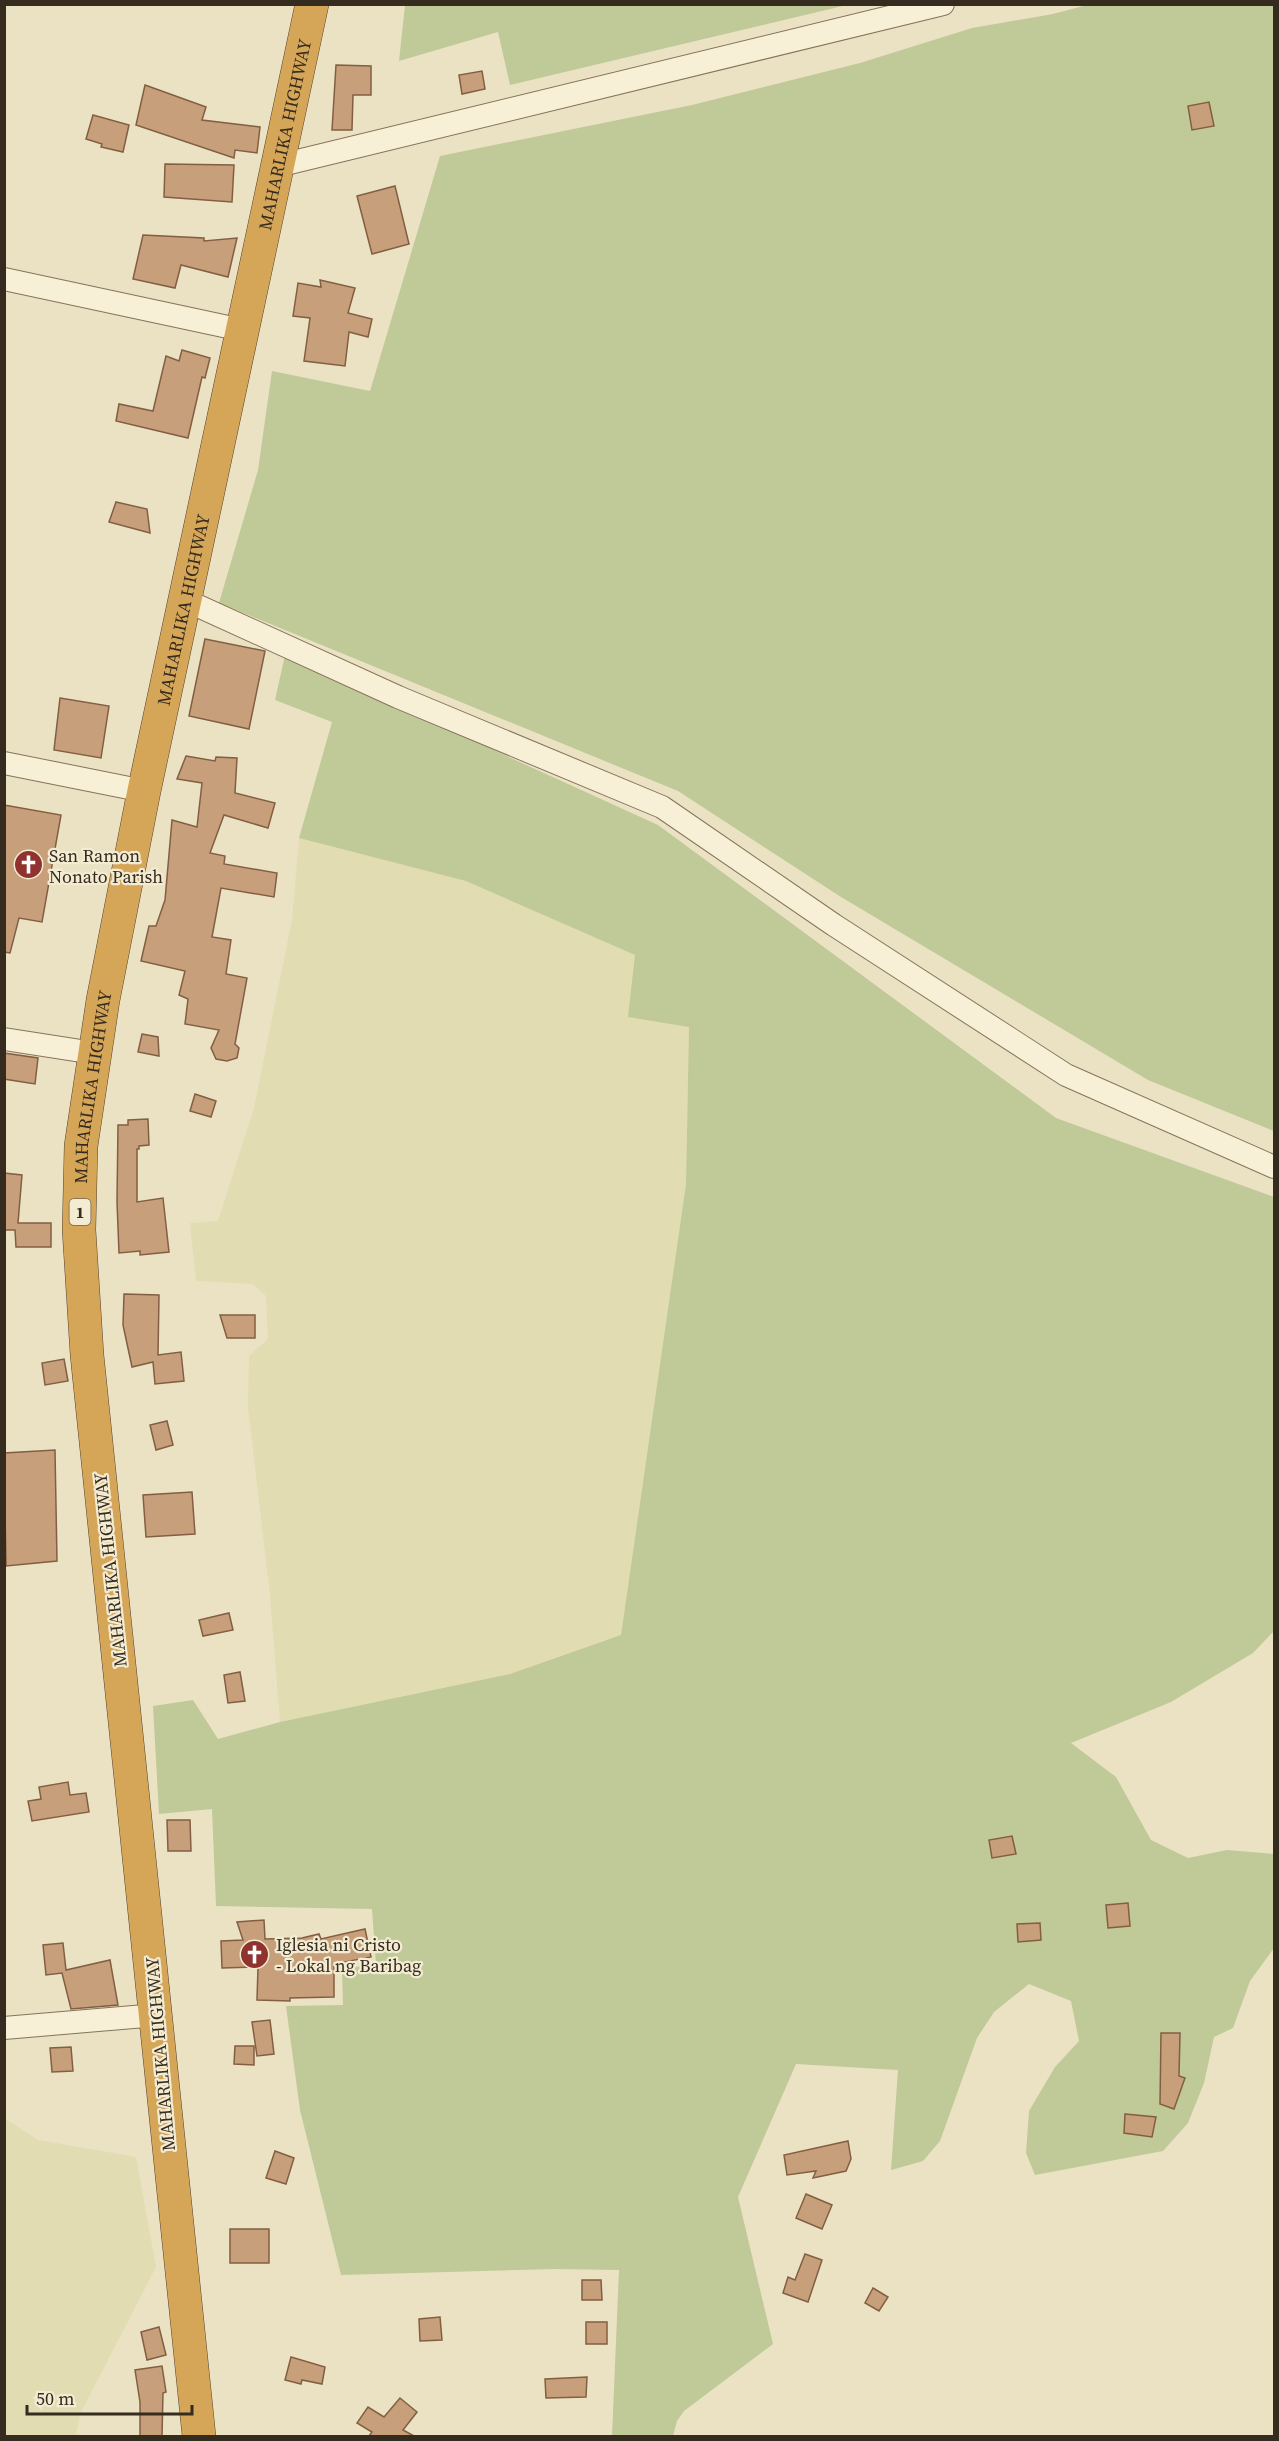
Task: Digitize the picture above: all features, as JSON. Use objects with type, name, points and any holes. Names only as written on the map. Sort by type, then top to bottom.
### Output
[{"type":"highway","name":"MAHARLIKA HIGHWAY","points":[[199,2436],[171,2182],[157,2015],[85,1321],[79,1230],[81,1146],[102,1000],[144,790],[312,4]]},
{"type":"street","points":[[277,166],[943,4]]},
{"type":"street","points":[[4,279],[242,330]]},
{"type":"street","points":[[185,600],[398,697],[662,807],[834,925],[1066,1075],[1275,1167]]},
{"type":"street","points":[[4,763],[144,790]]},
{"type":"street","points":[[4,1039],[94,1053]]},
{"type":"street","points":[[4,2028],[157,2015]]},
{"type":"shaded area","points":[[299,838],[466,881],[635,955],[689,1027],[686,1184],[621,1635],[510,1674],[280,1722],[270,1595],[248,1407],[249,1356],[268,1339],[266,1296],[253,1284],[196,1281],[190,1223],[218,1221],[254,1108],[292,920]]},
{"type":"shaded area","points":[[4,2118],[38,2140],[136,2157],[156,2267],[80,2414],[76,2436],[5,2436]]},
{"type":"green space","points":[[405,4],[847,5],[510,85],[498,32],[399,61]]},
{"type":"green space","points":[[1087,5],[1274,5],[1274,1131],[1148,1080],[841,897],[678,791],[219,603],[258,470],[272,371],[370,391],[440,156],[692,105],[860,63],[972,28],[1053,14]]},
{"type":"green space","points":[[285,655],[658,825],[1056,1118],[1274,1197],[1274,1631],[1253,1653],[1171,1702],[1071,1743],[1116,1777],[1151,1840],[1188,1858],[1227,1850],[1274,1854],[1274,1948],[1250,1981],[1233,2028],[1214,2037],[1204,2083],[1188,2123],[1163,2151],[1035,2175],[1026,2153],[1029,2111],[1055,2067],[1079,2041],[1071,2001],[1029,1984],[994,2012],[977,2038],[940,2141],[923,2161],[891,2170],[898,2070],[796,2064],[738,2197],[773,2344],[684,2411],[677,2421],[673,2436],[612,2436],[619,2270],[554,2269],[341,2275],[300,2110],[286,2006],[343,2005],[342,1969],[376,1964],[372,1909],[216,1906],[212,1809],[159,1814],[153,1706],[193,1700],[218,1739],[280,1722],[510,1674],[621,1635],[686,1184],[689,1027],[628,1017],[635,955],[466,881],[299,838],[332,722],[275,700]]},
{"type":"building","points":[[336,65],[371,66],[371,95],[353,95],[352,130],[332,130]]},
{"type":"building","points":[[482,71],[485,89],[462,94],[459,75]]},
{"type":"building","points":[[145,85],[206,107],[202,120],[260,127],[257,153],[235,150],[234,158],[136,125]]},
{"type":"building","points":[[1209,102],[1214,126],[1192,130],[1188,106]]},
{"type":"building","points":[[93,115],[129,125],[123,152],[101,147],[102,144],[86,139]]},
{"type":"building","points":[[165,164],[234,165],[232,202],[164,197]]},
{"type":"building","points":[[395,186],[409,244],[372,254],[357,196]]},
{"type":"building","points":[[143,235],[204,238],[204,241],[237,238],[228,277],[181,265],[175,288],[133,279]]},
{"type":"building","points":[[320,280],[355,288],[348,313],[372,319],[368,337],[349,332],[345,366],[304,361],[310,318],[293,316],[298,283],[321,287]]},
{"type":"building","points":[[182,350],[210,358],[205,378],[202,377],[188,438],[116,421],[119,404],[153,411],[166,356],[179,361]]},
{"type":"building","points":[[116,502],[147,509],[150,533],[109,522]]},
{"type":"building","points":[[205,639],[265,651],[249,729],[189,716]]},
{"type":"building","points":[[60,698],[109,706],[101,758],[54,750]]},
{"type":"building","points":[[186,756],[215,761],[216,757],[237,758],[235,793],[275,803],[268,828],[224,815],[210,853],[225,856],[224,864],[277,873],[274,897],[221,888],[212,937],[231,940],[226,974],[247,978],[235,1044],[239,1048],[237,1058],[227,1061],[216,1059],[211,1048],[219,1030],[185,1024],[188,999],[179,995],[185,971],[141,961],[149,926],[156,926],[165,900],[172,820],[197,827],[202,783],[177,779]]},
{"type":"building","name":"San Ramon Nonato Parish","points":[[4,805],[61,815],[42,922],[19,918],[10,953],[4,952]]},
{"type":"building","points":[[142,1034],[158,1037],[159,1056],[138,1052]]},
{"type":"building","points":[[4,1053],[38,1058],[35,1084],[4,1079]]},
{"type":"building","points":[[195,1094],[216,1101],[211,1117],[190,1111]]},
{"type":"building","points":[[148,1119],[149,1145],[139,1146],[137,1149],[137,1202],[163,1198],[169,1252],[140,1255],[140,1251],[119,1253],[118,1125],[128,1125],[128,1120]]},
{"type":"building","points":[[4,1173],[22,1175],[18,1223],[51,1223],[51,1247],[16,1247],[15,1230],[4,1230]]},
{"type":"building","points":[[124,1294],[159,1295],[158,1355],[181,1352],[184,1381],[155,1384],[153,1362],[132,1367],[123,1325]]},
{"type":"building","points":[[220,1315],[255,1315],[255,1338],[227,1338]]},
{"type":"building","points":[[64,1359],[68,1381],[45,1385],[42,1363]]},
{"type":"building","points":[[167,1421],[173,1445],[156,1450],[150,1425]]},
{"type":"building","points":[[55,1450],[57,1561],[6,1566],[4,1453]]},
{"type":"building","points":[[192,1492],[195,1534],[146,1537],[143,1495]]},
{"type":"building","points":[[229,1613],[233,1630],[203,1636],[199,1620]]},
{"type":"building","points":[[240,1672],[245,1701],[228,1703],[224,1675]]},
{"type":"building","points":[[68,1782],[70,1795],[86,1793],[89,1812],[32,1821],[28,1801],[41,1799],[39,1787]]},
{"type":"building","points":[[167,1820],[190,1820],[191,1851],[168,1851]]},
{"type":"building","points":[[1012,1836],[1016,1854],[992,1858],[989,1840]]},
{"type":"building","points":[[1128,1903],[1130,1926],[1108,1928],[1106,1905]]},
{"type":"building","points":[[264,1920],[265,1939],[302,1938],[319,1934],[321,1939],[365,1929],[371,1957],[334,1964],[334,1997],[290,1998],[290,2001],[257,2000],[258,1967],[222,1968],[221,1941],[243,1940],[237,1922]]},
{"type":"building","points":[[1040,1923],[1041,1940],[1018,1942],[1017,1924]]},
{"type":"building","points":[[63,1943],[66,1970],[110,1960],[118,2005],[71,2009],[62,1973],[46,1975],[43,1945]]},
{"type":"building","points":[[270,2020],[274,2054],[257,2056],[252,2022]]},
{"type":"building","points":[[1161,2033],[1180,2033],[1179,2076],[1185,2078],[1174,2109],[1160,2104]]},
{"type":"building","points":[[235,2046],[254,2046],[254,2065],[234,2064]]},
{"type":"building","points":[[71,2047],[73,2071],[52,2072],[50,2048]]},
{"type":"building","points":[[1125,2114],[1156,2117],[1152,2137],[1124,2133]]},
{"type":"building","points":[[848,2141],[851,2159],[846,2171],[813,2178],[816,2171],[787,2175],[784,2155]]},
{"type":"building","points":[[275,2151],[294,2158],[286,2184],[266,2178]]},
{"type":"building","points":[[806,2194],[832,2205],[822,2229],[796,2218]]},
{"type":"building","points":[[230,2229],[269,2229],[269,2263],[230,2263]]},
{"type":"building","points":[[805,2254],[822,2260],[808,2302],[783,2293],[788,2277],[795,2280]]},
{"type":"building","points":[[582,2280],[601,2280],[602,2300],[582,2300]]},
{"type":"building","points":[[873,2288],[888,2297],[879,2311],[865,2303]]},
{"type":"building","points":[[440,2317],[442,2340],[420,2341],[419,2319]]},
{"type":"building","points":[[586,2322],[607,2322],[607,2344],[586,2344]]},
{"type":"building","points":[[159,2327],[166,2355],[147,2360],[141,2332]]},
{"type":"building","points":[[291,2357],[325,2367],[322,2384],[302,2380],[301,2384],[285,2380]]},
{"type":"building","points":[[162,2366],[166,2392],[163,2393],[162,2436],[140,2436],[140,2402],[135,2370]]},
{"type":"building","points":[[587,2377],[586,2397],[546,2398],[545,2379]]},
{"type":"building","points":[[400,2398],[417,2412],[403,2430],[414,2436],[369,2436],[372,2432],[357,2423],[368,2407],[384,2417]]},
{"type":"place","name":"San Ramon Nonato Parish","points":[[28,865]]},
{"type":"place","name":"Iglesia ni Cristo - Lokal ng Baribag","points":[[255,1954]]}]
